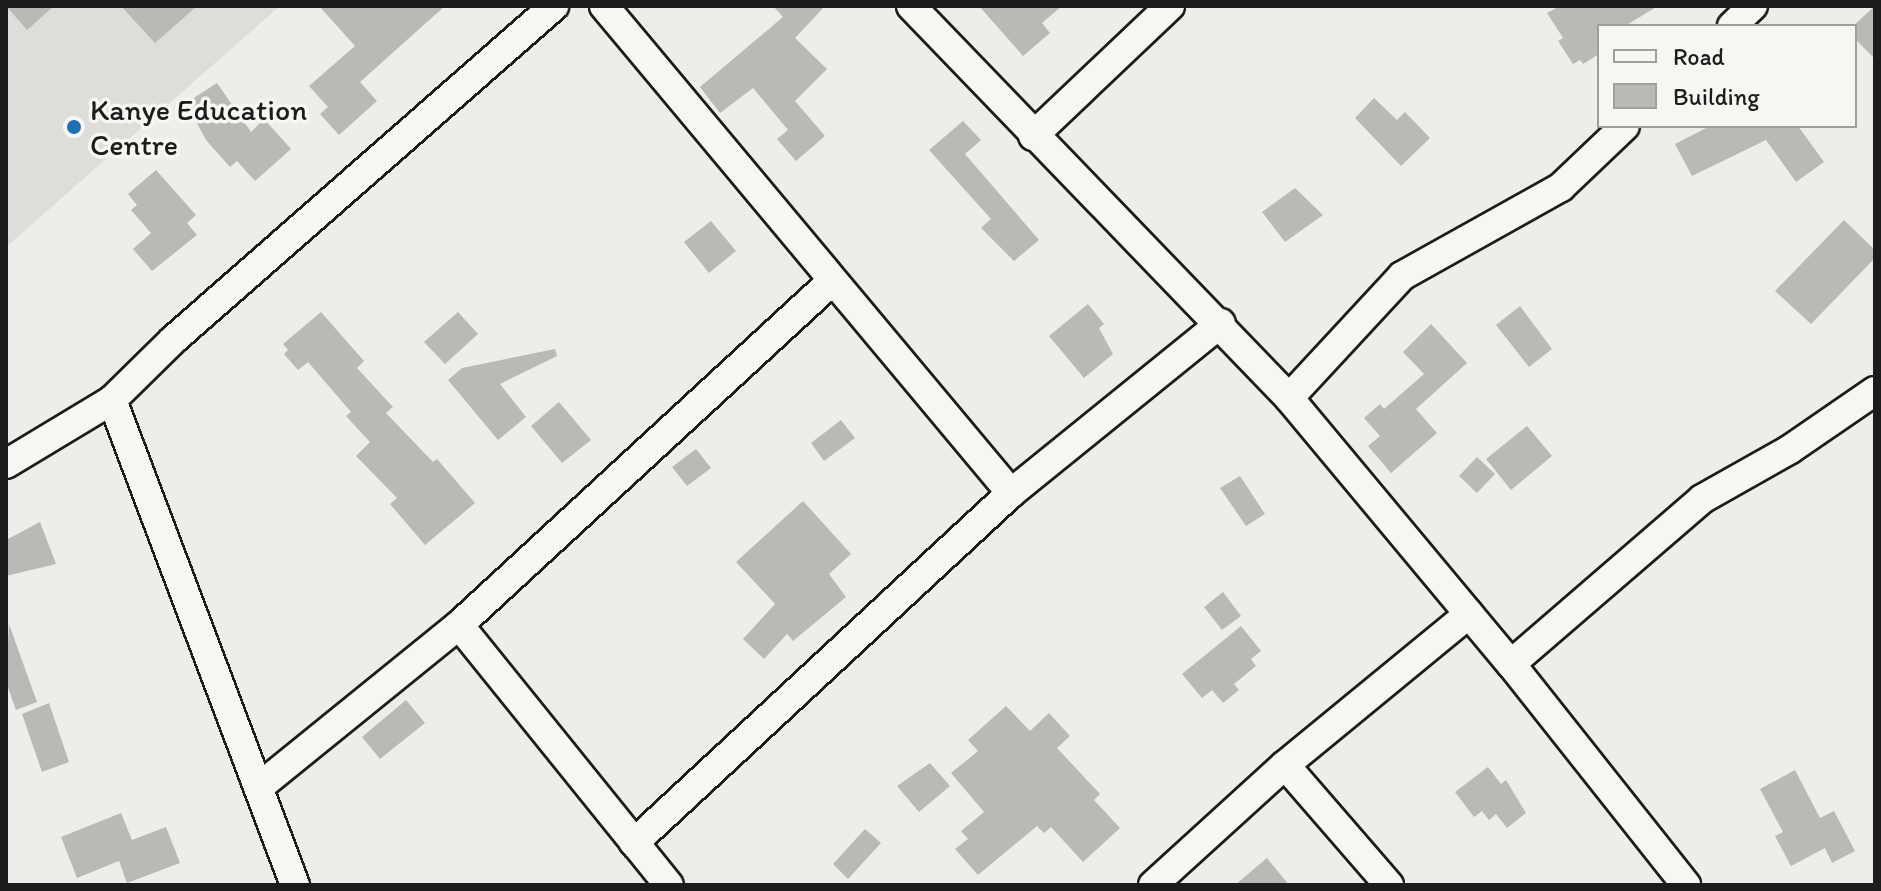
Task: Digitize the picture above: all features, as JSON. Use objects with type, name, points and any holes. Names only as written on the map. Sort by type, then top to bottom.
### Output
[{"type":"street","points":[[6,464],[112,400],[173,340],[554,6]]},
{"type":"street","points":[[604,6],[831,282],[1011,493]]},
{"type":"street","points":[[911,6],[1033,136],[1221,323],[1289,398],[1511,664],[1686,885]]},
{"type":"street","points":[[1033,136],[1170,6]]},
{"type":"street","points":[[1734,24],[1753,6]]},
{"type":"street","points":[[1289,398],[1402,276],[1561,187],[1623,128]]},
{"type":"street","points":[[259,787],[459,625],[831,282]]},
{"type":"street","points":[[634,843],[1011,493],[1221,323]]},
{"type":"street","points":[[1511,664],[1702,499],[1789,450],[1875,391]]},
{"type":"street","points":[[112,400],[295,885]]},
{"type":"street","points":[[1153,885],[1285,765],[1469,614]]},
{"type":"street","points":[[459,625],[669,885]]},
{"type":"street","points":[[1285,765],[1389,885]]},
{"type":"shaded area","name":"Kanye Education Centre","points":[[6,6],[280,6],[6,247]]},
{"type":"building","points":[[6,6],[54,6],[27,30]]},
{"type":"building","points":[[121,6],[197,6],[155,43]]},
{"type":"building","points":[[319,6],[445,6],[360,82],[377,101],[339,135],[320,114],[328,107],[309,86],[355,46]]},
{"type":"building","points":[[773,6],[825,6],[795,38],[827,69],[795,101],[825,136],[796,161],[777,139],[788,130],[753,88],[720,113],[700,87],[783,17]]},
{"type":"building","points":[[979,6],[1062,6],[1042,23],[1050,33],[1023,56]]},
{"type":"building","points":[[1560,6],[1658,6],[1628,24],[1597,24],[1597,55],[1583,64],[1580,60],[1573,64],[1558,41],[1563,38],[1547,13]]},
{"type":"building","points":[[1875,6],[1875,59],[1857,41],[1855,24]]},
{"type":"building","points":[[217,83],[251,132],[264,119],[291,149],[255,181],[237,161],[230,167],[206,140],[186,103]]},
{"type":"building","points":[[1374,98],[1397,120],[1405,112],[1430,138],[1401,166],[1355,118]]},
{"type":"building","points":[[963,121],[981,140],[965,154],[1039,240],[1014,261],[981,228],[991,219],[929,150]]},
{"type":"building","points":[[1706,128],[1799,128],[1824,162],[1796,182],[1766,140],[1692,176],[1675,144]]},
{"type":"building","points":[[156,170],[196,215],[187,223],[197,235],[152,271],[133,249],[151,233],[131,210],[137,205],[128,194]]},
{"type":"building","points":[[1295,188],[1323,215],[1285,242],[1262,212]]},
{"type":"building","points":[[1844,220],[1875,250],[1875,258],[1811,324],[1775,291]]},
{"type":"building","points":[[711,221],[736,251],[709,273],[684,242]]},
{"type":"building","points":[[1088,304],[1104,324],[1099,328],[1113,354],[1084,378],[1049,336]]},
{"type":"building","points":[[1520,306],[1552,349],[1529,367],[1496,325]]},
{"type":"building","points":[[321,312],[364,361],[357,368],[393,407],[386,413],[433,462],[437,459],[475,503],[425,545],[390,504],[397,498],[356,456],[370,442],[346,416],[351,412],[308,362],[298,370],[284,354],[288,350],[283,344]]},
{"type":"building","points":[[458,312],[478,334],[445,364],[424,342]]},
{"type":"building","points":[[1431,324],[1467,363],[1416,409],[1437,433],[1391,473],[1368,446],[1380,436],[1364,418],[1380,404],[1384,409],[1424,374],[1403,352]]},
{"type":"building","points":[[555,349],[557,356],[500,384],[526,417],[498,440],[448,380],[462,368]]},
{"type":"building","points":[[559,402],[591,440],[562,463],[531,426]]},
{"type":"building","points":[[841,420],[855,438],[824,461],[811,443]]},
{"type":"building","points":[[1527,426],[1552,456],[1511,490],[1486,459]]},
{"type":"building","points":[[696,449],[711,468],[687,486],[672,467]]},
{"type":"building","points":[[1477,457],[1495,474],[1477,493],[1459,476]]},
{"type":"building","points":[[1240,476],[1265,514],[1246,526],[1220,488]]},
{"type":"building","points":[[803,501],[851,554],[829,574],[846,597],[793,641],[787,634],[764,659],[743,639],[775,604],[736,562]]},
{"type":"building","points":[[40,522],[56,564],[6,576],[6,540]]},
{"type":"building","points":[[1223,592],[1241,616],[1222,630],[1204,607]]},
{"type":"building","points":[[9,624],[37,702],[16,710],[6,682]]},
{"type":"building","points":[[1241,626],[1261,651],[1251,659],[1256,666],[1234,684],[1239,690],[1223,703],[1212,690],[1202,698],[1182,674]]},
{"type":"building","points":[[406,700],[425,723],[380,759],[362,737]]},
{"type":"building","points":[[49,703],[69,762],[42,772],[22,714]]},
{"type":"building","points":[[1006,706],[1030,731],[1049,713],[1070,736],[1057,748],[1100,794],[1094,800],[1120,828],[1083,862],[1051,827],[1044,833],[1037,826],[978,875],[955,849],[968,839],[961,831],[984,812],[951,773],[978,751],[968,740]]},
{"type":"building","points":[[930,763],[950,786],[919,812],[897,786]]},
{"type":"building","points":[[1488,767],[1501,784],[1506,780],[1526,813],[1507,828],[1496,814],[1489,820],[1482,811],[1474,817],[1455,792]]},
{"type":"building","points":[[1795,770],[1820,818],[1834,811],[1855,851],[1832,863],[1825,848],[1791,866],[1775,836],[1783,832],[1760,789]]},
{"type":"building","points":[[121,813],[132,840],[166,827],[180,863],[127,883],[119,861],[77,878],[61,837]]},
{"type":"building","points":[[865,829],[881,843],[848,879],[833,864]]},
{"type":"building","points":[[1267,858],[1289,885],[1235,885]]},
{"type":"place","name":"Kanye Education Centre","points":[[74,127]]}]
